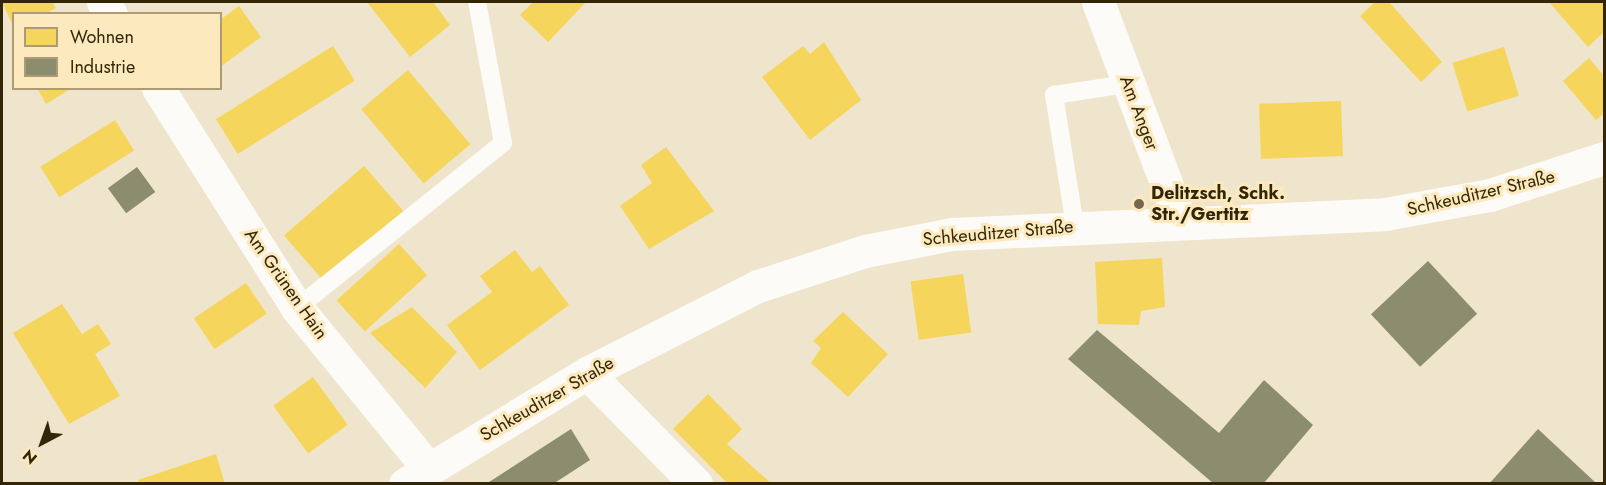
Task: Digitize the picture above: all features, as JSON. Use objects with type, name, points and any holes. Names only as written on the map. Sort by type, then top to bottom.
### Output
[{"type":"street","name":"Am Anger","points":[[1098,2],[1181,223]]},
{"type":"street","name":"Am Grünen Hain","points":[[159,90],[297,308],[417,476]]},
{"type":"street","name":"Schkeuditzer Straße","points":[[417,476],[587,373],[758,286],[807,268],[952,234],[1075,226],[1385,214],[1490,195],[1605,158]]},
{"type":"street","points":[[587,373],[696,483]]},
{"type":"lane","points":[[297,308],[503,143],[477,2]]},
{"type":"lane","points":[[1075,226],[1054,95],[1127,84]]},
{"type":"building: Wohnen","points":[[2,2],[52,2],[56,8],[49,12],[12,12],[12,24]]},
{"type":"building: Wohnen","points":[[367,2],[433,2],[450,25],[410,57]]},
{"type":"building: Wohnen","points":[[533,2],[586,2],[548,42],[520,15]]},
{"type":"building: Wohnen","points":[[1375,2],[1389,2],[1442,62],[1421,82],[1360,16]]},
{"type":"building: Wohnen","points":[[1549,2],[1604,2],[1604,32],[1588,47]]},
{"type":"building: Wohnen","points":[[239,6],[261,37],[222,66],[222,19]]},
{"type":"building: Wohnen","points":[[824,42],[861,100],[810,140],[762,77],[803,46],[810,54]]},
{"type":"building: Wohnen","points":[[333,46],[355,81],[238,154],[216,119]]},
{"type":"building: Wohnen","points":[[1504,47],[1519,96],[1467,112],[1452,63]]},
{"type":"building: Wohnen","points":[[1589,58],[1604,76],[1604,113],[1596,120],[1563,81]]},
{"type":"building: Wohnen","points":[[408,70],[470,144],[424,184],[361,109]]},
{"type":"building: Wohnen","points":[[38,90],[69,90],[46,104]]},
{"type":"building: Wohnen","points":[[1341,101],[1343,156],[1261,159],[1259,104]]},
{"type":"building: Wohnen","points":[[115,120],[134,151],[59,197],[40,167]]},
{"type":"building: Wohnen","points":[[666,147],[714,211],[649,249],[620,206],[652,183],[641,165]]},
{"type":"building: Wohnen","points":[[364,166],[403,211],[323,281],[284,236]]},
{"type":"building: Wohnen","points":[[399,244],[427,275],[365,331],[337,300]]},
{"type":"building: Wohnen","points":[[515,250],[532,272],[540,266],[569,305],[480,370],[447,325],[492,292],[480,276]]},
{"type":"building: Wohnen","points":[[1162,258],[1165,307],[1141,311],[1139,325],[1098,324],[1095,262]]},
{"type":"building: Wohnen","points":[[963,274],[971,332],[919,340],[911,281]]},
{"type":"building: Wohnen","points":[[246,283],[267,314],[214,349],[194,318]]},
{"type":"building: Wohnen","points":[[62,304],[82,334],[98,324],[111,344],[95,354],[120,396],[69,424],[13,333]]},
{"type":"building: Wohnen","points":[[412,307],[457,352],[425,388],[370,333]]},
{"type":"building: Wohnen","points":[[843,312],[888,354],[848,397],[811,363],[821,348],[813,341]]},
{"type":"building: Wohnen","points":[[313,377],[348,425],[308,454],[273,406]]},
{"type":"building: Wohnen","points":[[708,394],[742,429],[727,444],[772,484],[728,484],[673,429]]},
{"type":"building: Wohnen","points":[[216,454],[225,484],[139,484],[138,480]]},
{"type":"building: Industrie","points":[[137,167],[155,192],[126,213],[108,188]]},
{"type":"building: Industrie","points":[[1428,261],[1477,314],[1420,367],[1371,314]]},
{"type":"building: Industrie","points":[[1097,330],[1219,433],[1264,380],[1313,425],[1263,484],[1214,484],[1068,359]]},
{"type":"building: Industrie","points":[[571,429],[590,460],[553,484],[486,484]]},
{"type":"building: Industrie","points":[[1538,429],[1597,484],[1489,484]]},
{"type":"place","name":"Delitzsch, Schk. Str./Gertitz","points":[[1139,204]]}]
